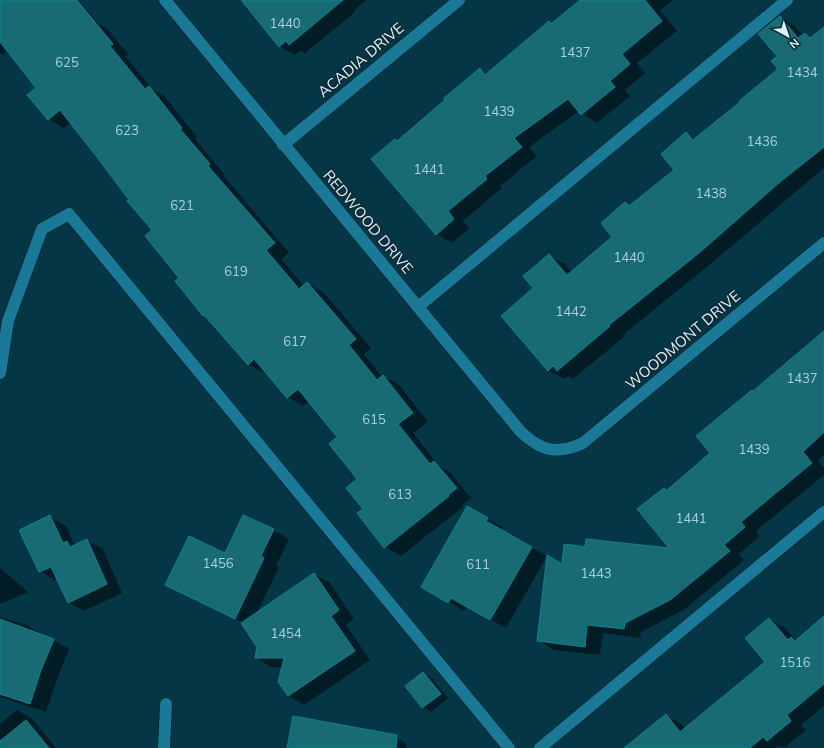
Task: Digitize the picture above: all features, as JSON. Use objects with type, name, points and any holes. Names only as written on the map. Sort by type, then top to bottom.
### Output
[{"type":"street","name":"REDWOOD DRIVE","points":[[165,0],[521,432],[531,442],[543,448],[557,451]]},
{"type":"street","name":"ACADIA DRIVE","points":[[283,145],[459,0]]},
{"type":"street","points":[[418,307],[787,0]]},
{"type":"street","points":[[0,373],[8,321],[42,229],[69,214],[509,748]]},
{"type":"street","name":"WOODMONT DRIVE","points":[[557,451],[570,449],[583,443],[824,243]]},
{"type":"street","points":[[540,748],[824,512]]},
{"type":"street","points":[[164,748],[166,704]]},
{"type":"building","points":[[0,0],[77,0],[113,44],[110,46],[145,89],[149,86],[182,128],[180,129],[210,164],[208,166],[275,243],[266,250],[299,289],[307,282],[356,339],[349,345],[377,380],[383,375],[413,413],[398,424],[430,464],[434,461],[457,488],[384,548],[357,513],[363,509],[346,488],[357,479],[329,444],[337,437],[298,389],[287,398],[254,359],[248,365],[204,315],[203,316],[175,281],[179,278],[145,236],[152,230],[127,201],[129,200],[60,110],[48,120],[27,95],[36,88],[0,42]]},
{"type":"building","points":[[241,0],[343,0],[289,45],[286,41],[279,47]]},
{"type":"building","points":[[580,0],[645,0],[662,21],[622,54],[630,64],[610,81],[615,87],[581,115],[568,99],[514,138],[522,147],[485,176],[487,179],[448,211],[454,219],[436,235],[371,159],[395,139],[397,141],[445,100],[444,98],[480,68],[485,75],[549,21],[551,24]]},
{"type":"building","points":[[780,16],[798,38],[805,33],[810,38],[824,27],[824,147],[780,182],[699,253],[609,325],[610,326],[557,371],[553,366],[548,371],[501,316],[533,288],[523,276],[549,254],[567,275],[612,237],[601,223],[625,202],[629,206],[674,170],[661,154],[686,132],[693,140],[778,69],[771,61],[777,56],[758,34]]},
{"type":"building","points":[[824,331],[824,432],[803,452],[812,463],[741,522],[745,527],[724,545],[730,551],[670,600],[625,623],[624,629],[587,625],[585,647],[537,641],[547,555],[562,564],[564,544],[585,547],[586,539],[669,548],[637,509],[664,488],[666,491],[710,453],[696,436],[752,390],[753,391]]},
{"type":"building","points":[[467,506],[488,518],[486,521],[532,547],[490,620],[451,598],[448,603],[421,587]]},
{"type":"building","points":[[50,515],[63,543],[67,541],[70,547],[87,539],[107,584],[68,603],[51,567],[39,572],[19,530]]},
{"type":"building","points":[[243,515],[274,529],[261,556],[264,558],[235,619],[165,585],[189,536],[225,553]]},
{"type":"building","points":[[314,573],[339,610],[331,616],[355,651],[288,696],[278,682],[284,658],[255,658],[257,647],[241,623]]},
{"type":"building","points":[[824,616],[824,684],[787,715],[791,721],[767,741],[763,737],[750,748],[624,748],[666,714],[680,732],[765,662],[745,638],[769,618],[788,640],[791,637],[795,641]]},
{"type":"building","points":[[0,619],[54,639],[41,670],[30,704],[0,694]]},
{"type":"building","points":[[423,672],[441,694],[422,708],[405,686]]},
{"type":"building","points":[[293,716],[397,735],[396,748],[287,748]]},
{"type":"building","points":[[26,720],[49,748],[0,748],[0,741]]}]
